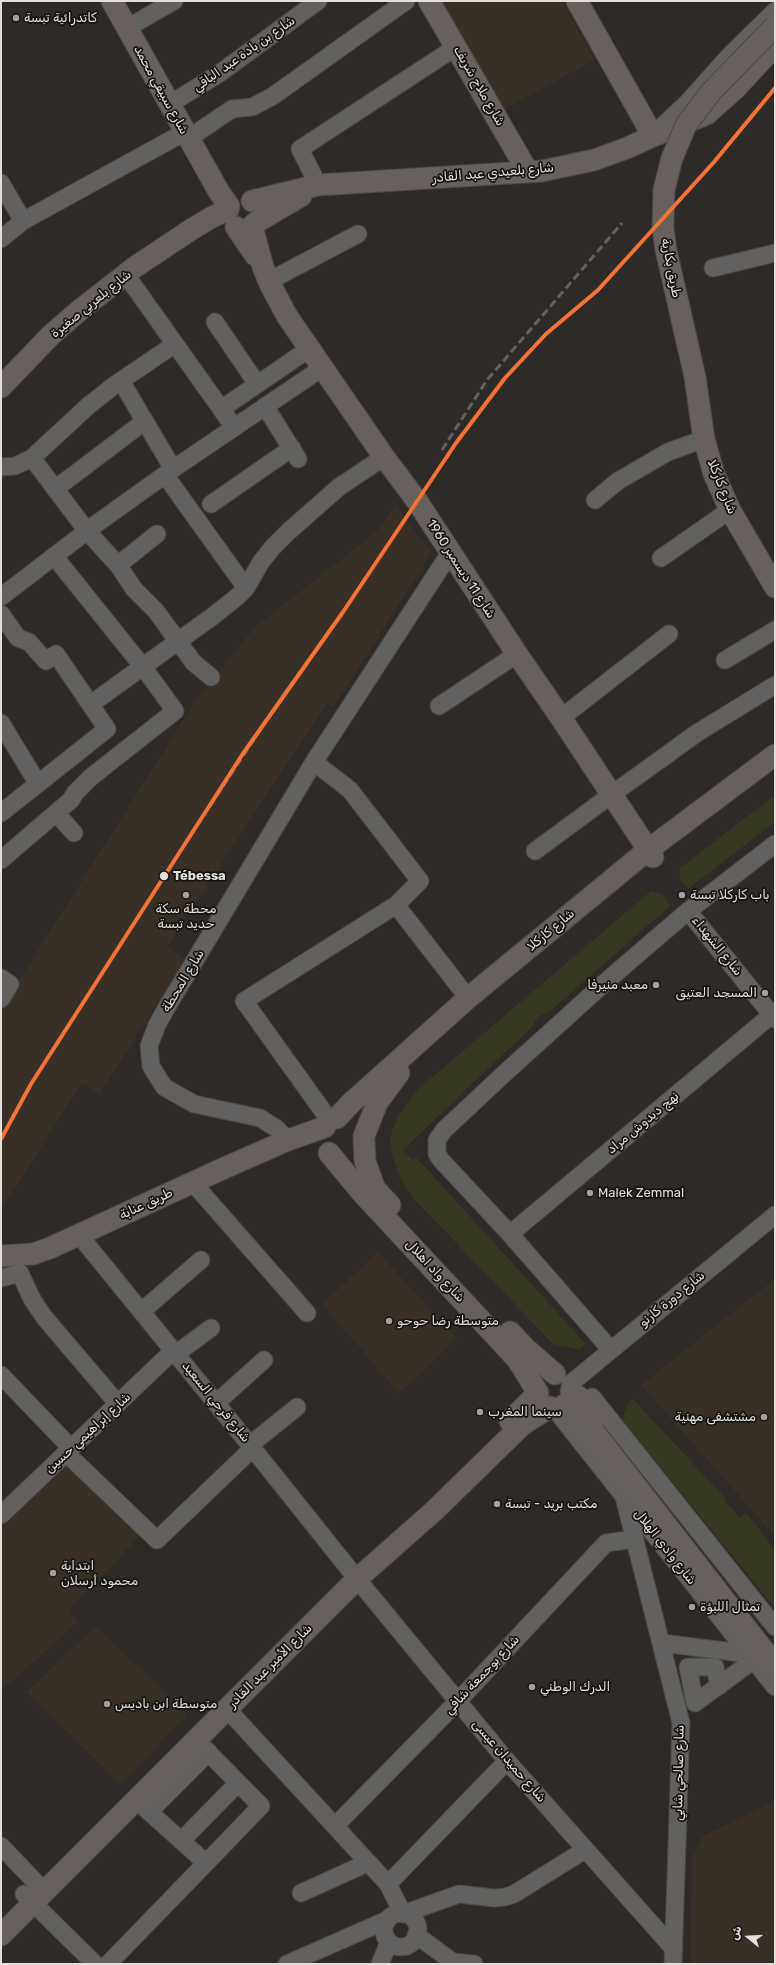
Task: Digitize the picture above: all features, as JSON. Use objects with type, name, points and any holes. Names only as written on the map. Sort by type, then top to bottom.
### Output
[{"type":"main road","name":"شارع سبيقي محمد","points":[[112,1],[211,178],[241,215]]},
{"type":"main road","name":"شارع ملاح شريف","points":[[429,1],[528,172]]},
{"type":"main road","points":[[577,1],[653,136]]},
{"type":"main road","name":"طريق بكارية","points":[[695,377],[665,243],[663,228],[664,190],[672,158],[686,125],[711,92],[775,26]]},
{"type":"main road","name":"شارع بلعيدي عبد القادر","points":[[241,215],[318,186],[542,171],[594,160],[627,148],[707,114],[735,89],[775,46]]},
{"type":"main road","name":"شارع بلعربي صغيرة","points":[[1,387],[51,335],[80,310],[126,275],[189,231],[241,215]]},
{"type":"main road","name":"شارع 11 ديسمبر 1960","points":[[241,215],[266,274],[287,316],[384,457],[418,501],[450,553],[650,853]]},
{"type":"main road","name":"شارع كاركلا","points":[[695,377],[704,439],[714,474],[730,510],[775,587]]},
{"type":"main road","name":"شارع كاركلا","points":[[331,1122],[468,998],[775,755]]},
{"type":"main road","name":"شارع كاركلا","points":[[364,1138],[377,1103],[397,1074],[650,853],[775,764]]},
{"type":"main road","points":[[288,1140],[312,1143],[341,1158],[354,1156],[362,1146],[364,1138],[360,1125],[355,1120],[343,1117],[331,1122],[322,1137],[327,1150]]},
{"type":"main road","name":"طريق عنابة","points":[[1,1256],[33,1254],[80,1235],[288,1140],[331,1122]]},
{"type":"main road","name":"شارع واد اهلال","points":[[364,1138],[365,1161],[375,1189],[526,1349],[555,1394]]},
{"type":"main road","name":"شارع واد اهلال","points":[[327,1150],[363,1194],[517,1359],[555,1394]]},
{"type":"main road","points":[[555,1394],[594,1411],[775,1644]]},
{"type":"main road","name":"شارع الأمير عبد القادر","points":[[1,1935],[34,1893],[353,1575],[523,1409],[555,1394]]},
{"type":"main road","name":"شارع وادي الهلال","points":[[555,1394],[588,1424],[775,1665]]},
{"type":"main road","name":"شارع الأمير عبد القادر","points":[[1,1917],[34,1893],[143,1806],[203,1746],[227,1709],[353,1575]]},
{"type":"street","points":[[127,28],[174,1]]},
{"type":"street","name":"شارع بن بادة عبد الباقي","points":[[170,104],[220,73],[318,1]]},
{"type":"street","points":[[1,239],[23,221],[187,135],[232,109],[252,107],[273,96],[406,1]]},
{"type":"street","points":[[653,136],[686,104],[731,54],[775,11]]},
{"type":"street","points":[[318,186],[300,149],[456,47]]},
{"type":"street","points":[[1,183],[23,221]]},
{"type":"street","points":[[266,274],[358,234]]},
{"type":"street","points":[[713,268],[775,253]]},
{"type":"street","points":[[126,275],[234,427]]},
{"type":"street","points":[[215,322],[257,384]]},
{"type":"street","points":[[1,467],[15,466],[32,458],[88,406],[120,380],[176,344]]},
{"type":"street","points":[[221,409],[310,349]]},
{"type":"street","points":[[1,597],[87,531],[169,472],[322,368]]},
{"type":"street","points":[[120,380],[145,421],[169,472],[246,588]]},
{"type":"street","points":[[211,504],[295,453],[265,406]]},
{"type":"street","points":[[55,489],[145,421]]},
{"type":"street","points":[[595,500],[618,481],[668,452],[704,439]]},
{"type":"street","points":[[91,704],[238,597],[246,588],[261,562],[272,548],[289,531],[339,487],[384,457]]},
{"type":"street","points":[[32,458],[87,531],[118,564],[134,589],[156,611],[193,662],[211,677]]},
{"type":"street","points":[[661,558],[730,510]]},
{"type":"street","points":[[118,564],[157,534]]},
{"type":"street","name":"شارع المحطة","points":[[288,1140],[276,1128],[260,1118],[194,1104],[164,1087],[151,1066],[150,1046],[157,1025],[167,1007],[314,762],[450,553]]},
{"type":"street","points":[[1,860],[71,800],[75,793],[91,777],[175,711],[143,666],[54,556]]},
{"type":"street","points":[[1,614],[18,638],[29,642],[46,661],[56,654],[107,729],[1,813]]},
{"type":"street","points":[[725,660],[775,630]]},
{"type":"street","points":[[561,718],[670,634]]},
{"type":"street","points":[[439,706],[517,654]]},
{"type":"street","points":[[535,851],[610,794],[698,733],[775,686]]},
{"type":"street","points":[[2,728],[38,784]]},
{"type":"street","points":[[314,762],[350,790],[420,881],[396,905],[244,1001],[331,1122]]},
{"type":"street","points":[[56,813],[74,833]]},
{"type":"street","points":[[611,1350],[510,1234],[441,1160],[436,1147],[437,1140],[444,1130],[506,1072],[688,911],[775,844]]},
{"type":"street","points":[[396,905],[468,998]]},
{"type":"street","name":"شارع الشهداء","points":[[688,911],[774,1016]]},
{"type":"street","points":[[1,978],[10,984],[1,999]]},
{"type":"street","name":"نهج ديدوش مراد","points":[[510,1234],[774,1016]]},
{"type":"street","points":[[193,1183],[307,1313]]},
{"type":"street","name":"شارع دورة كارنو","points":[[555,1394],[611,1350],[775,1215]]},
{"type":"street","name":"شارع فرحي السعيد","points":[[80,1235],[252,1446],[353,1575]]},
{"type":"street","points":[[142,1311],[201,1260]]},
{"type":"street","points":[[1,1278],[20,1273],[32,1299],[44,1316],[118,1404]]},
{"type":"street","name":"شارع إبراهيمي حسين","points":[[5,1504],[68,1451],[175,1352],[211,1328]]},
{"type":"street","points":[[216,1403],[264,1360]]},
{"type":"street","points":[[1,1374],[68,1451],[157,1540],[252,1446],[297,1407]]},
{"type":"street","points":[[555,1394],[586,1389],[775,1627]]},
{"type":"street","name":"شارع وادي الهلال","points":[[555,1394],[623,1493],[775,1687]]},
{"type":"street","name":"شارع صالحي شابي","points":[[623,1493],[662,1642],[681,1723],[674,1956]]},
{"type":"street","name":"شارع بوجمعة شافي","points":[[335,1826],[458,1700],[606,1543],[635,1539]]},
{"type":"street","name":"شارع حميدان عيسى","points":[[353,1575],[507,1761],[585,1850],[674,1956]]},
{"type":"street","points":[[662,1642],[752,1657]]},
{"type":"street","points":[[718,1686],[752,1657]]},
{"type":"street","points":[[227,1709],[335,1826],[367,1863],[388,1884],[404,1914],[409,1916],[416,1924],[416,1935],[410,1944],[404,1946],[393,1945],[389,1942],[384,1934],[387,1920]]},
{"type":"street","points":[[108,1964],[261,1806],[203,1746]]},
{"type":"street","points":[[388,1884],[507,1761]]},
{"type":"street","points":[[181,1841],[238,1782]]},
{"type":"street","points":[[143,1806],[206,1863]]},
{"type":"street","points":[[1,1846],[34,1893],[95,1964]]},
{"type":"street","points":[[287,1964],[387,1920],[394,1915],[404,1914],[459,1894],[505,1897],[514,1894],[585,1850]]},
{"type":"street","points":[[301,1893],[367,1863]]},
{"type":"street","points":[[416,1935],[453,1963],[474,1964]]},
{"type":"street","points":[[380,1964],[389,1942]]},
{"type":"shaded area","points":[[439,1],[562,1],[595,60],[502,110]]},
{"type":"shaded area","points":[[396,504],[431,553],[334,707],[327,703],[167,947],[186,959],[99,1094],[82,1082],[1,1211],[1,1009],[194,703],[254,628],[376,532]]},
{"type":"shaded area","name":"متوسطة رضا حوحو","points":[[378,1252],[457,1339],[399,1393],[322,1304]]},
{"type":"shaded area","points":[[775,1279],[775,1536],[641,1385]]},
{"type":"shaded area","name":"ابتداية محمود أرسلان","points":[[67,1463],[141,1535],[68,1611],[78,1622],[1,1691],[1,1527]]},
{"type":"shaded area","name":"متوسطة ابن باديس","points":[[96,1626],[187,1715],[120,1784],[27,1692]]},
{"type":"shaded area","points":[[775,1801],[775,1964],[690,1964],[692,1859],[703,1836]]},
{"type":"green space","points":[[775,795],[775,822],[688,889],[680,879],[679,869]]},
{"type":"green space","points":[[651,891],[661,893],[670,906],[546,1015],[543,1013],[534,1022],[535,1024],[403,1150],[413,1160],[416,1157],[586,1344],[579,1350],[553,1344],[412,1197],[400,1177],[393,1158],[390,1142],[392,1131],[398,1116],[417,1090]]},
{"type":"green space","points":[[633,1399],[726,1499],[725,1501],[739,1517],[746,1512],[775,1550],[775,1608],[622,1420],[627,1404]]},
{"type":"railway","points":[[164,876],[282,697],[343,612],[456,443],[505,378],[546,334],[598,290],[714,162],[775,88]]},
{"type":"railway","points":[[442,450],[487,380],[622,223]]},
{"type":"transit line","points":[[1,1139],[31,1084],[242,755],[343,612],[456,443],[505,378],[546,334],[598,290],[714,162],[775,88]]},
{"type":"place","name":"كاتدرائية تبسة","points":[[16,18]]},
{"type":"place","name":"Tébessa","points":[[164,876]]},
{"type":"place","name":"محطة سكة حديد تبسة","points":[[186,895]]},
{"type":"place","name":"باب كاركلا تبسة","points":[[682,895]]},
{"type":"place","name":"معبد منيرفا","points":[[656,985]]},
{"type":"place","name":"المسجد العتيق","points":[[765,993]]},
{"type":"place","name":"Malek Zemmal","points":[[590,1193]]},
{"type":"place","name":"متوسطة رضا حوحو","points":[[389,1321]]},
{"type":"place","name":"سينما المغرب","points":[[480,1412]]},
{"type":"place","name":"مشتشفى مهنية","points":[[764,1417]]},
{"type":"place","name":"مكتب بريد - تبسة","points":[[497,1504]]},
{"type":"place","name":"ابتداية محمود أرسلان","points":[[53,1573]]},
{"type":"place","name":"تمثال اللبؤة","points":[[692,1607]]},
{"type":"place","name":"الدرك الوطني","points":[[532,1687]]},
{"type":"place","name":"متوسطة ابن باديس","points":[[107,1704]]}]
